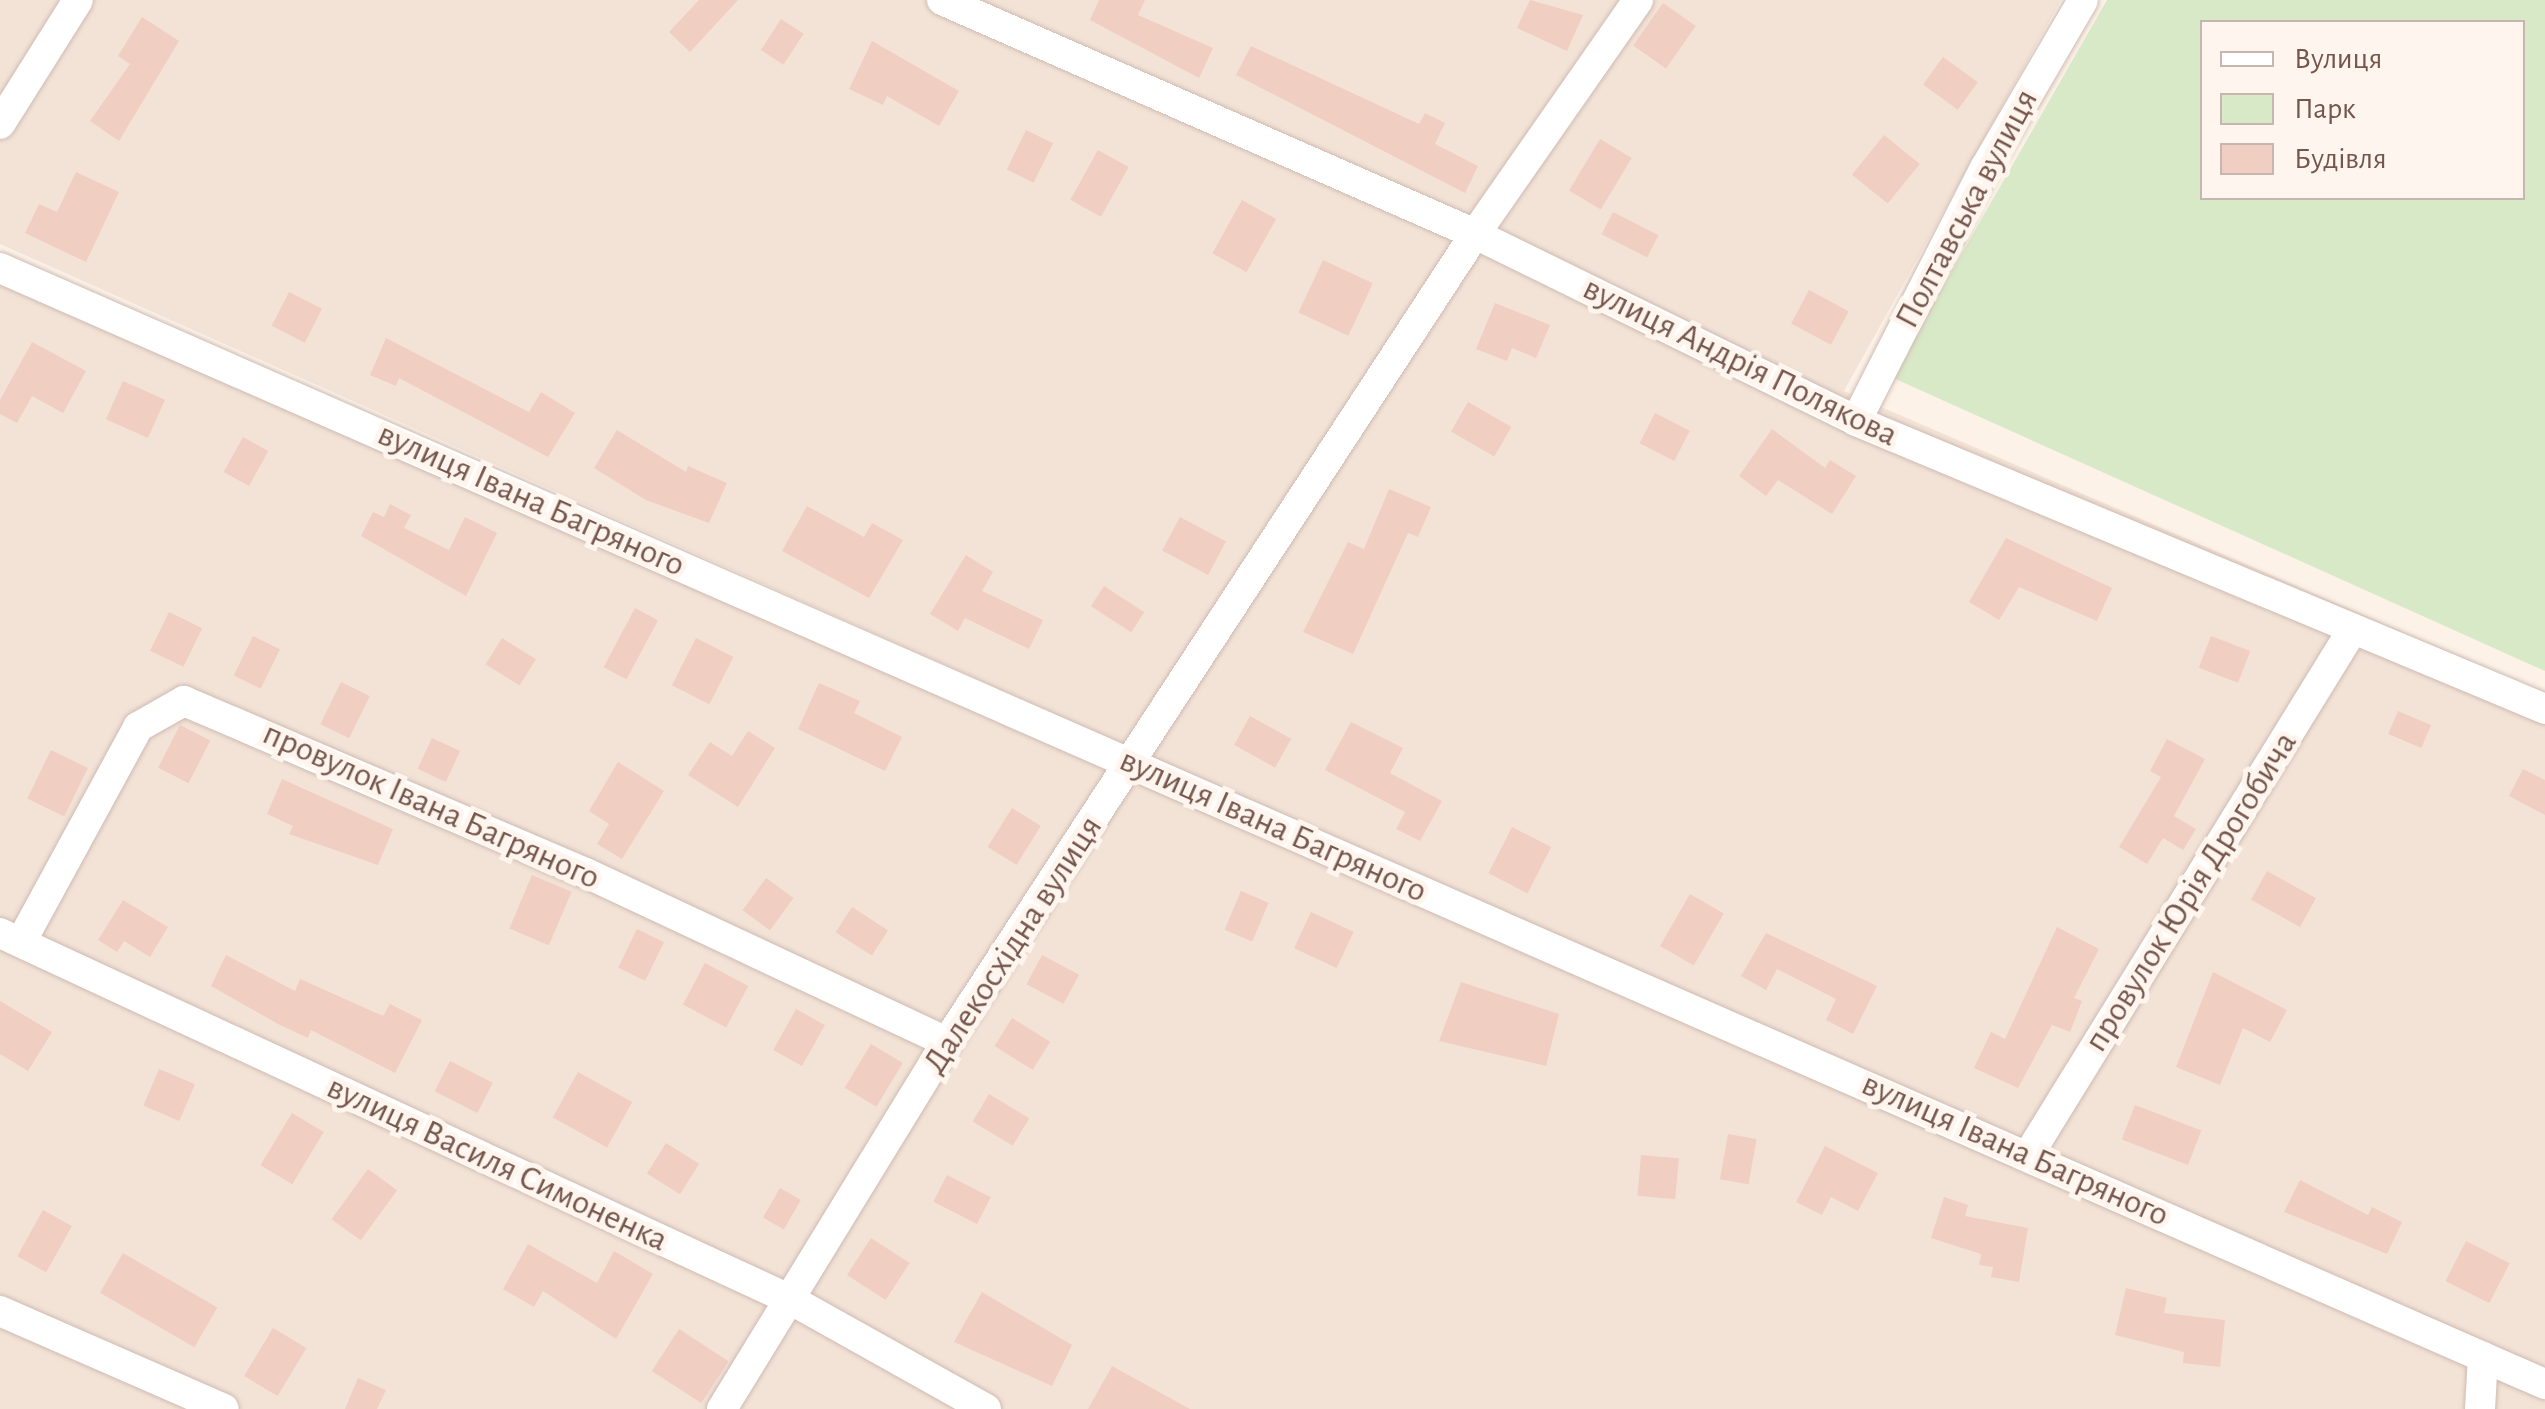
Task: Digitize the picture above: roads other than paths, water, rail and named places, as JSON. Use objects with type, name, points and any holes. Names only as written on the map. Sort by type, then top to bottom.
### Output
[{"type":"street","points":[[0,124],[78,0]]},
{"type":"street","name":"вулиця Андрія Полякова","points":[[942,0],[1475,234],[1856,421],[2545,709]]},
{"type":"street","name":"Далекосхідна вулиця","points":[[722,1409],[792,1301],[947,1042],[1134,764],[1475,234],[1638,0]]},
{"type":"street","name":"Полтавська вулиця","points":[[1856,421],[1985,168],[2082,0]]},
{"type":"street","name":"вулиця Івана Багряного","points":[[0,268],[2029,1154],[2545,1384]]},
{"type":"street","name":"провулок Юрія Дрогобича","points":[[2029,1154],[2353,628]]},
{"type":"street","name":"провулок Івана Багряного","points":[[11,938],[138,727],[184,701],[586,873],[947,1042]]},
{"type":"street","name":"вулиця Василя Симоненка","points":[[11,938],[792,1301],[986,1409]]},
{"type":"street","points":[[0,1310],[224,1409]]},
{"type":"street","points":[[2480,1409],[2484,1357]]}]
